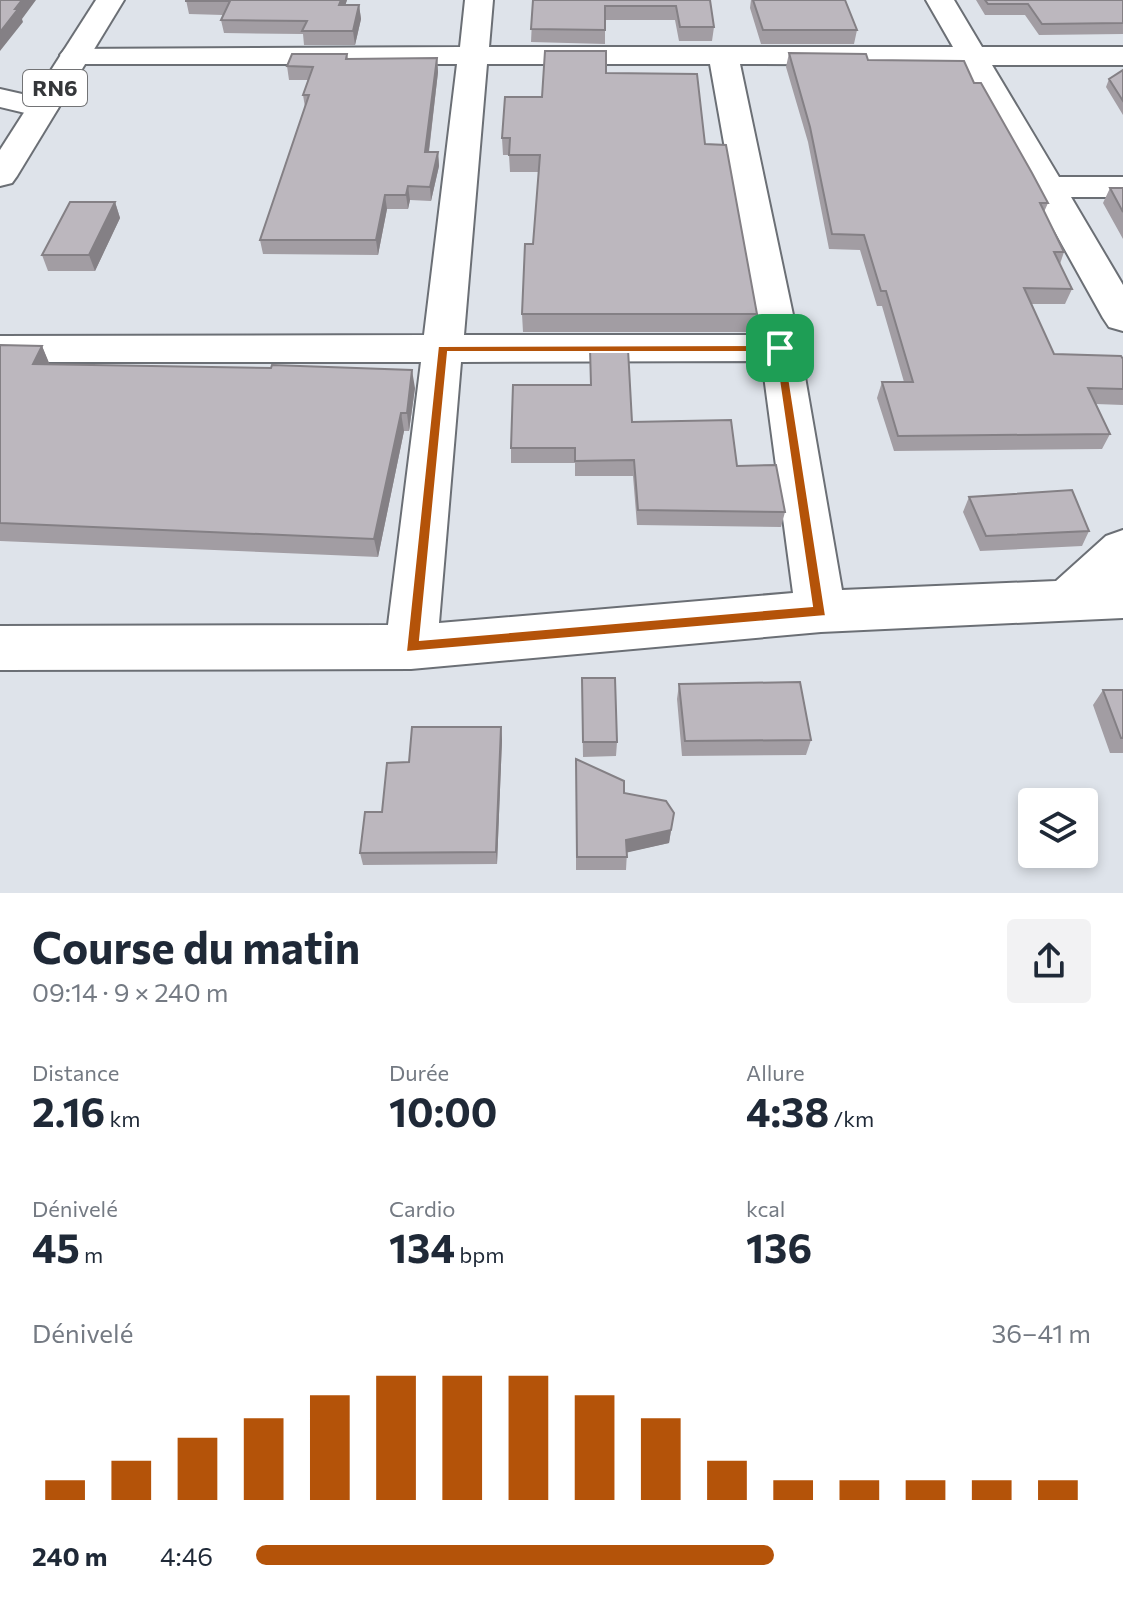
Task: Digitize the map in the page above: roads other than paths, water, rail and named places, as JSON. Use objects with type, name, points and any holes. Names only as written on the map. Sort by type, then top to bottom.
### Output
[{"type":"street","name":"RN6","points":[[0,176],[110,0]]},
{"type":"street","points":[[411,647],[479,0]]},
{"type":"street","points":[[940,0],[970,57],[1123,318]]},
{"type":"street","points":[[75,55],[723,53],[1123,56]]},
{"type":"street","points":[[723,53],[780,348],[821,611]]},
{"type":"street","points":[[0,98],[42,108]]},
{"type":"street","points":[[1048,187],[1123,187]]},
{"type":"street","points":[[0,349],[780,348]]},
{"type":"street","points":[[1070,598],[1123,549]]},
{"type":"street","points":[[0,648],[411,647],[821,611],[1123,598]]}]
